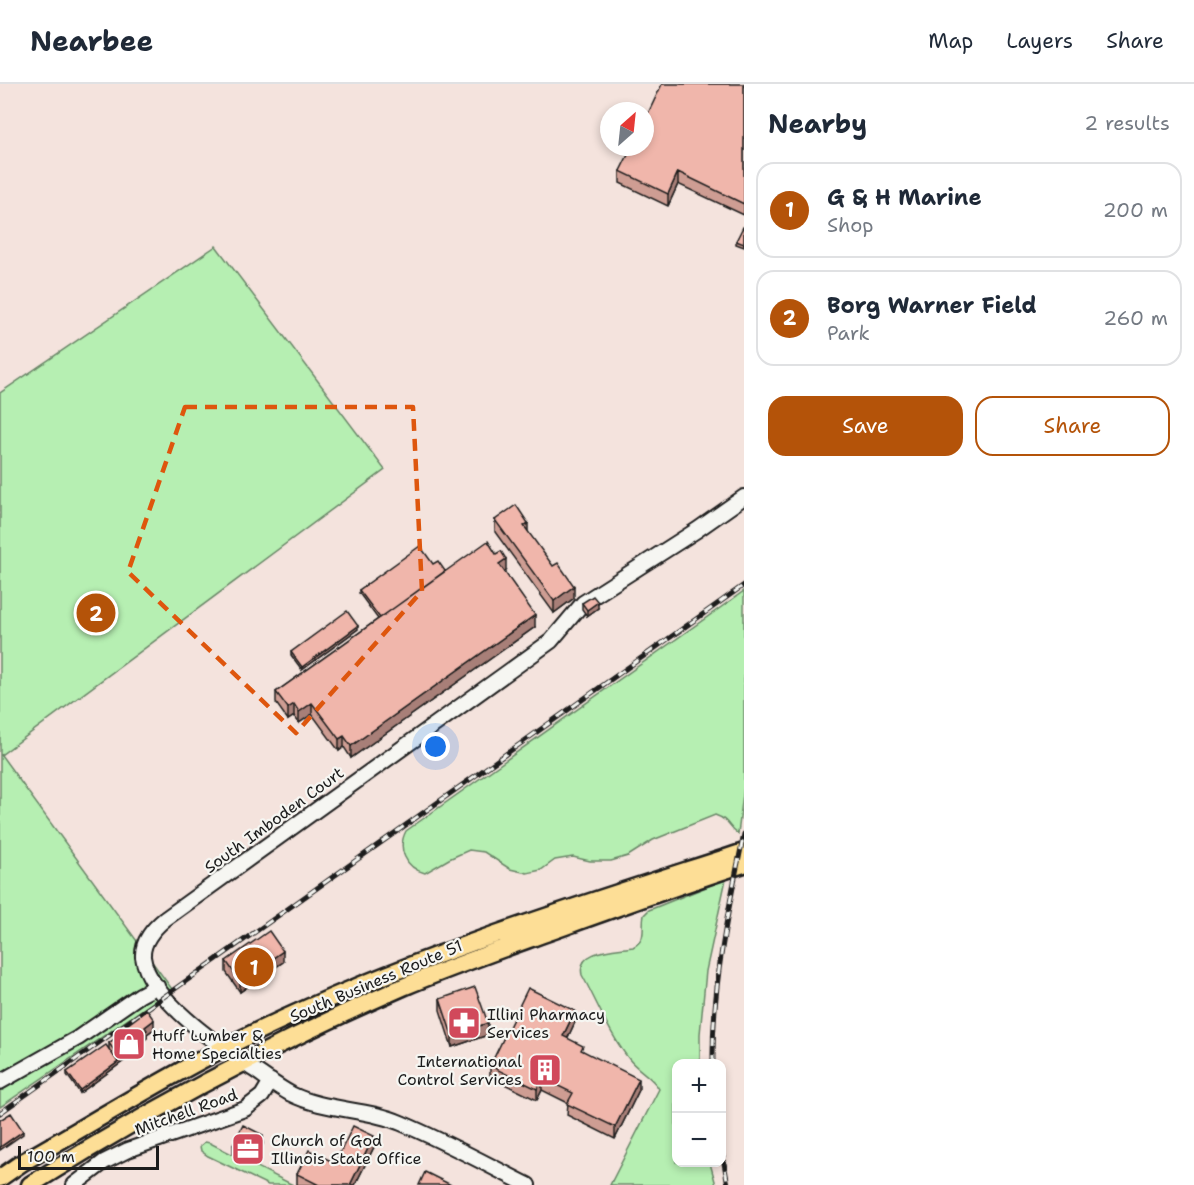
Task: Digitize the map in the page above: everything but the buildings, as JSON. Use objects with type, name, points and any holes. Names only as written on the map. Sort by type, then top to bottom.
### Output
[{"type":"main road","name":"South Business Route 51","points":[[30,1185],[233,1055],[317,1005],[453,948],[674,873],[744,852]]},
{"type":"main road","name":"South Business Route 51","points":[[0,1178],[142,1092],[456,966],[744,864]]},
{"type":"street","name":"South Imboden Court","points":[[528,1185],[387,1117],[308,1101],[291,1094],[189,1022],[157,986],[145,966],[144,946],[155,927],[551,641],[583,603],[744,497]]},
{"type":"street","points":[[0,1082],[78,1038],[140,995],[157,986]]},
{"type":"street","name":"Mitchell Road","points":[[74,1185],[104,1162],[128,1150],[245,1109],[262,1095],[271,1081]]},
{"type":"highlighted area","points":[[185,407],[413,407],[422,591],[296,733],[128,572]]},
{"type":"green space","points":[[216,246],[385,470],[1,755],[172,989],[0,1107],[0,393]]},
{"type":"green space","points":[[744,591],[744,786],[738,834],[724,819],[715,815],[653,840],[628,856],[611,861],[590,861],[573,857],[555,860],[541,870],[527,873],[510,869],[484,852],[469,850],[425,873],[412,867],[405,856],[402,844],[406,831]]},
{"type":"green space","points":[[726,879],[706,971],[700,1059],[672,1059],[672,1167],[711,1167],[716,1185],[610,1185],[659,1089],[622,1050],[582,975],[582,966],[585,960],[599,952],[633,947],[638,944],[642,937],[644,915],[649,910]]},
{"type":"green space","points":[[205,1142],[293,1185],[268,1185],[208,1156],[201,1151],[200,1146]]},
{"type":"railway","points":[[0,1113],[744,585]]},
{"type":"railway","points":[[713,1059],[718,977],[744,834]]},
{"type":"railway","points":[[725,1167],[728,1185]]},
{"type":"place","name":"Borg Warner Field","points":[[96,613]]},
{"type":"place","name":"G & H Marine","points":[[254,967]]},
{"type":"place","name":"Illini Pharmacy Services","points":[[464,1023]]},
{"type":"place","name":"Huff Lumber & Home Specialties","points":[[129,1044]]},
{"type":"place","name":"International Control Services","points":[[545,1070]]},
{"type":"place","name":"Church of God Illinois State Office","points":[[248,1149]]}]
